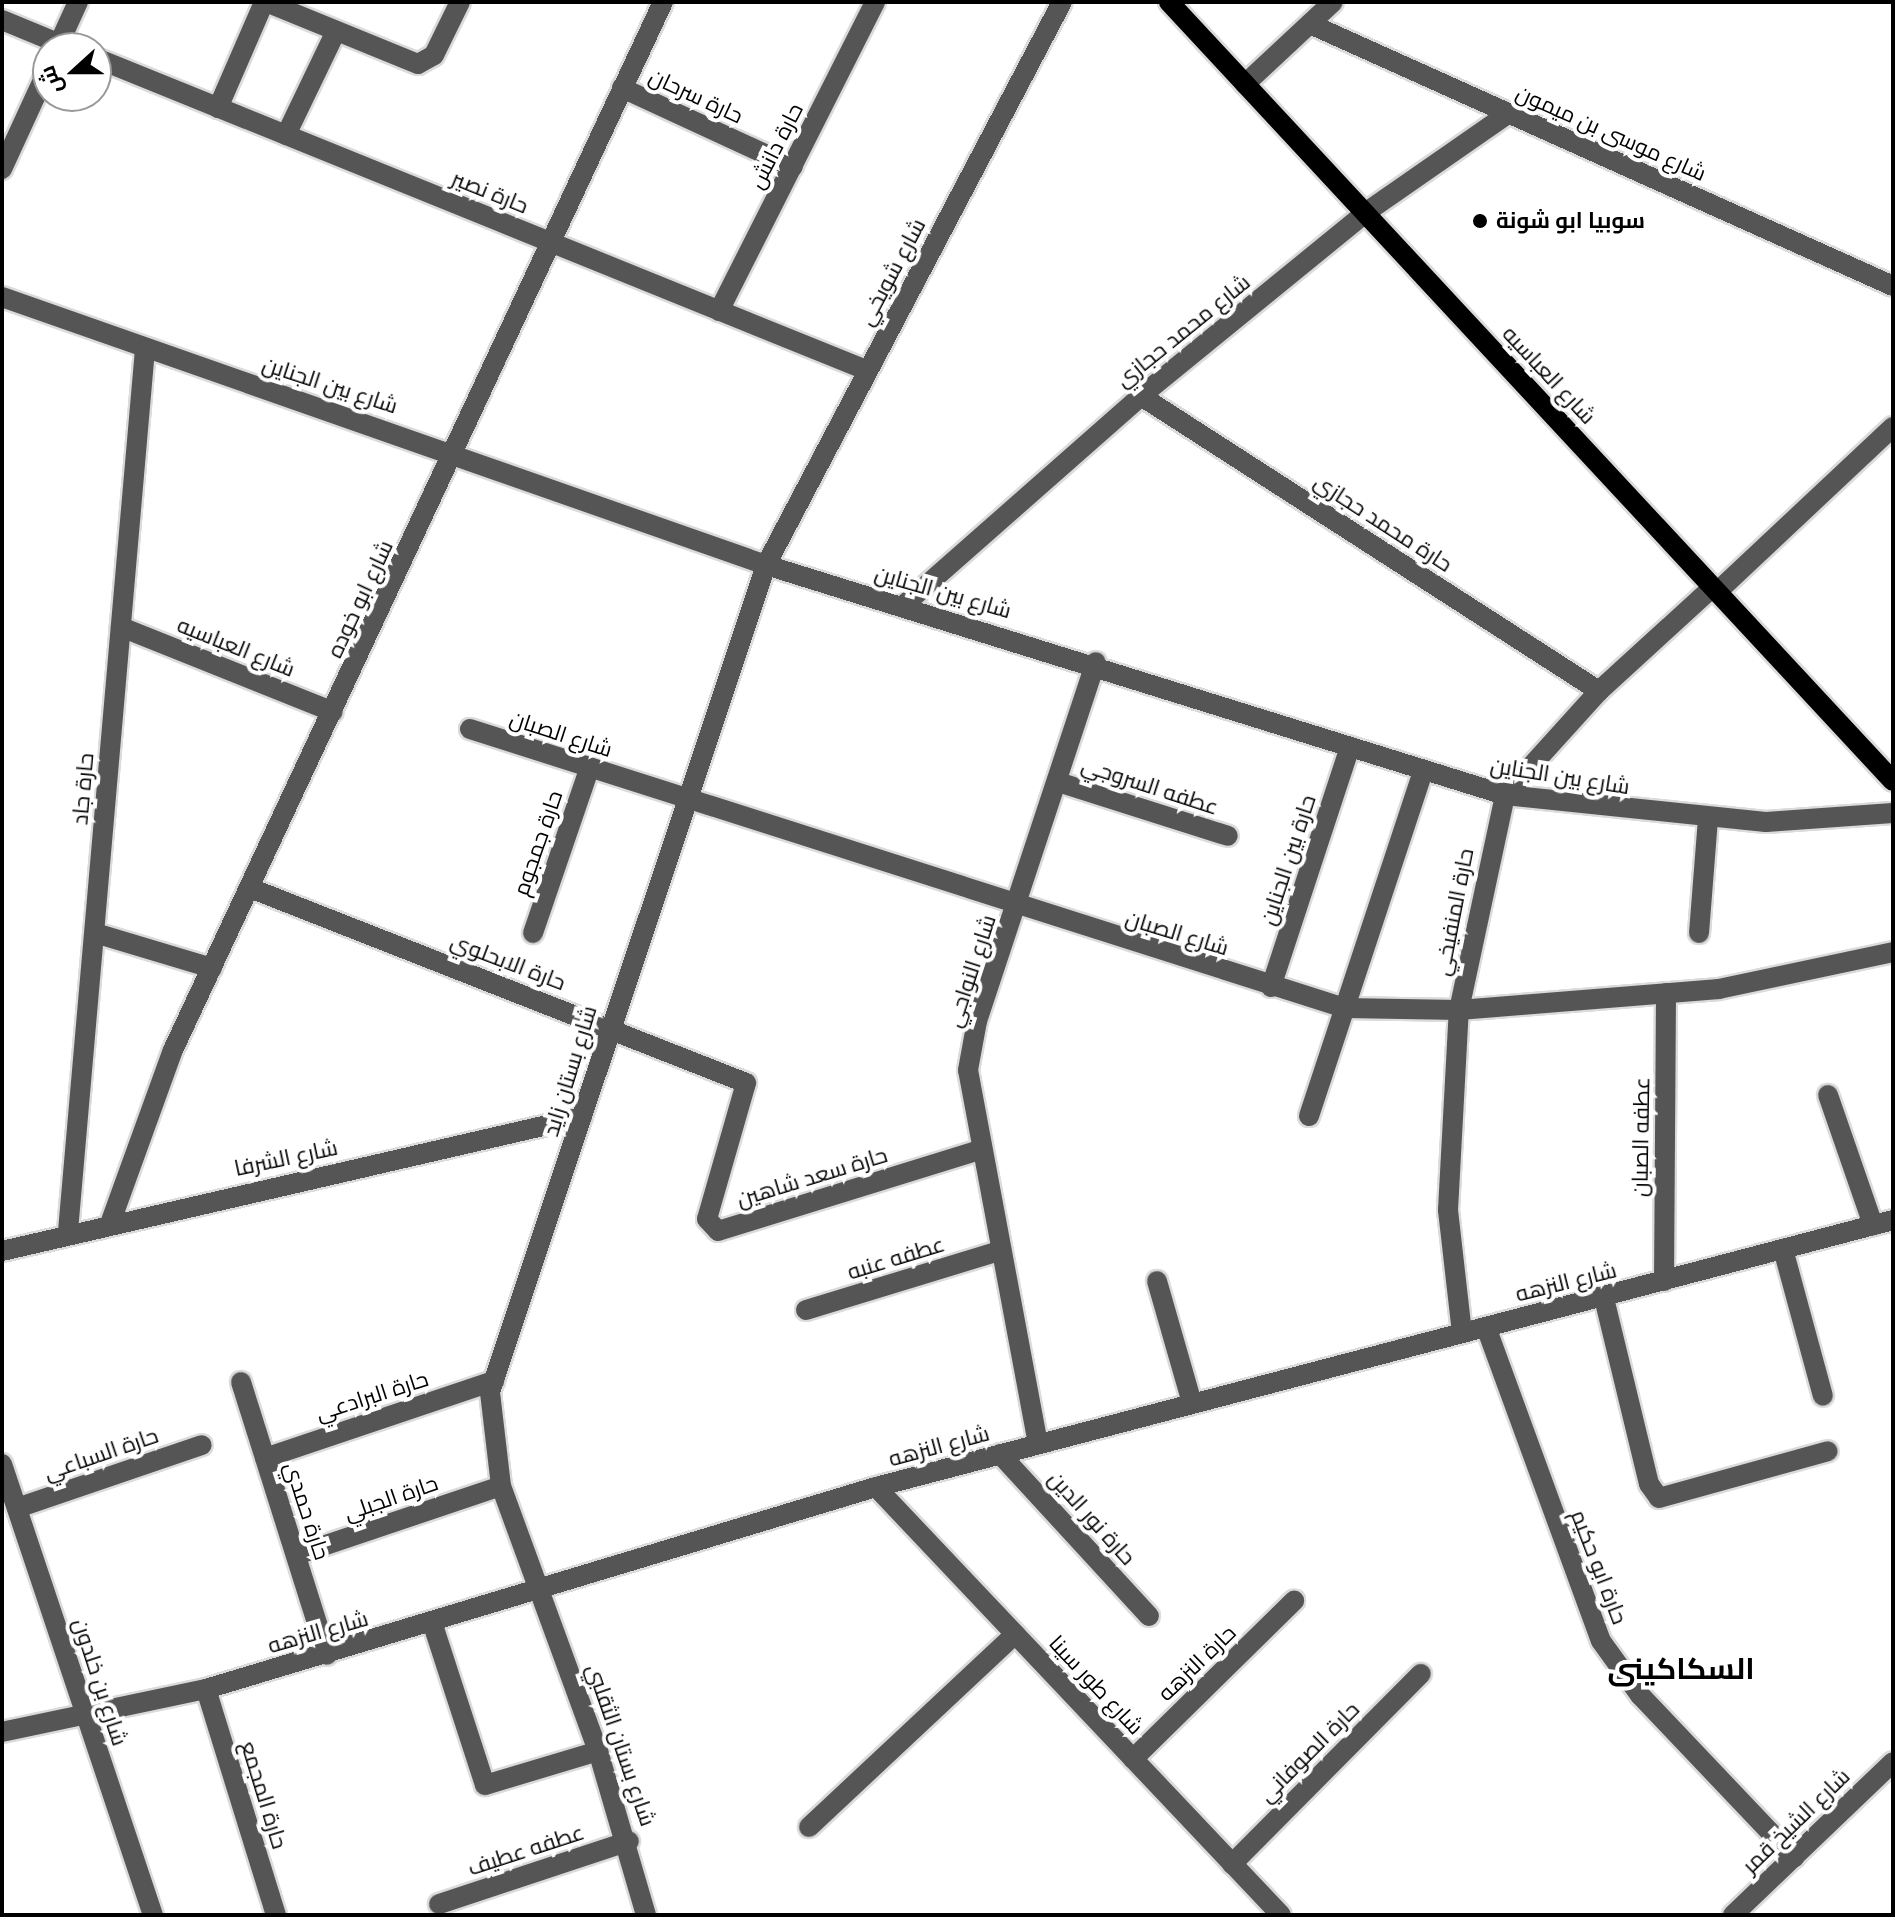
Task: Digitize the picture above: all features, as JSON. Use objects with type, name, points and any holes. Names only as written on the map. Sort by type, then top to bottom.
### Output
[{"type":"main road","name":"شارع العباسيه","points":[[1169,2],[1715,590],[1890,773]]},
{"type":"street","points":[[67,32],[78,2]]},
{"type":"street","points":[[218,108],[265,2],[418,64],[434,55],[460,2]]},
{"type":"street","name":"شارع ابو خوده","points":[[111,1221],[173,1050],[554,244],[663,2]]},
{"type":"street","name":"حارة دانش","points":[[719,311],[875,2]]},
{"type":"street","name":"شارع شويخي","points":[[766,565],[1062,2]]},
{"type":"street","points":[[1245,84],[1333,2]]},
{"type":"street","points":[[2,20],[32,34]]},
{"type":"street","name":"شارع موسى بن ميمون","points":[[1310,24],[1893,286]]},
{"type":"street","points":[[286,135],[336,31]]},
{"type":"street","name":"حارة نصير","points":[[112,65],[866,370]]},
{"type":"street","name":"حارة سرحان","points":[[622,88],[793,167]]},
{"type":"street","points":[[2,169],[32,104]]},
{"type":"street","name":"شارع محمد حجازي","points":[[904,605],[1141,396],[1365,213],[1509,113]]},
{"type":"street","name":"شارع بين الجناين","points":[[2,297],[145,350],[456,451],[766,565],[1096,662],[1423,771],[1505,795],[1766,822],[1893,813]]},
{"type":"street","name":"حارة جاد","points":[[68,1231],[145,350]]},
{"type":"street","name":"حارة محمد حجازي","points":[[1141,396],[1599,691]]},
{"type":"street","points":[[1505,795],[1599,691],[1893,427]]},
{"type":"street","name":"شارع بستان زايد","points":[[545,1592],[501,1486],[488,1416],[494,1381],[582,1117],[607,1026],[688,801],[766,565]]},
{"type":"street","name":"شارع العباسيه","points":[[121,627],[333,712]]},
{"type":"street","name":"شارع النواجي","points":[[1038,1444],[979,1150],[968,1070],[1096,662]]},
{"type":"street","name":"شارع الصبان","points":[[470,729],[1016,909],[1345,1008],[1459,1010],[1666,993],[1838,968],[1893,952]]},
{"type":"street","name":"حارة بين الجناين","points":[[1271,987],[1350,747]]},
{"type":"street","name":"حارة جمجوم","points":[[533,933],[589,769]]},
{"type":"street","points":[[1309,1116],[1423,771]]},
{"type":"street","name":"عطفه السروجي","points":[[1058,782],[1228,836]]},
{"type":"street","name":"حارة المنفيخي","points":[[1462,1333],[1448,1210],[1459,1010],[1505,795]]},
{"type":"street","points":[[1699,933],[1708,818]]},
{"type":"street","name":"حارة الابحلوي","points":[[250,888],[746,1083]]},
{"type":"street","points":[[95,933],[212,968]]},
{"type":"street","name":"عطفه الصبان","points":[[1664,1281],[1666,993]]},
{"type":"street","name":"حارة سعد شاهين","points":[[746,1083],[707,1219],[718,1231],[979,1150]]},
{"type":"street","points":[[1828,1095],[1883,1222]]},
{"type":"street","name":"شارع الشرفا","points":[[2,1251],[111,1221],[582,1117]]},
{"type":"street","name":"شارع النزهه","points":[[2,1732],[206,1689],[545,1592],[876,1487],[1604,1298],[1883,1222]]},
{"type":"street","points":[[1783,1249],[1823,1396]]},
{"type":"street","name":"عطفه عنبه","points":[[806,1310],[999,1251]]},
{"type":"street","points":[[1157,1281],[1192,1403]]},
{"type":"street","points":[[1604,1298],[1649,1484],[1659,1498],[1828,1451]]},
{"type":"street","name":"حارة ابو حكيم","points":[[1486,1327],[1601,1641],[1640,1695],[1794,1857]]},
{"type":"street","name":"حارة البرادعي","points":[[265,1458],[494,1381]]},
{"type":"street","name":"حارة حمدي","points":[[241,1382],[327,1655]]},
{"type":"street","name":"حارة السباعي","points":[[17,1508],[202,1445]]},
{"type":"street","name":"حارة نور الدين","points":[[1000,1454],[1149,1616]]},
{"type":"street","name":"شارع بن خلدون","points":[[2,1464],[153,1915]]},
{"type":"street","name":"حارة الجبلي","points":[[296,1555],[501,1486]]},
{"type":"street","name":"شارع طور سينا","points":[[876,1487],[1281,1915]]},
{"type":"street","name":"شارع بستان الثقلبي","points":[[545,1592],[629,1841],[646,1915]]},
{"type":"street","name":"حارة النزهه","points":[[1133,1759],[1294,1601]]},
{"type":"street","points":[[433,1625],[485,1785],[598,1751]]},
{"type":"street","points":[[809,1827],[1015,1634]]},
{"type":"street","name":"حارة الصوفاني","points":[[1232,1864],[1421,1674]]},
{"type":"street","name":"حارة المجمع","points":[[206,1689],[276,1915]]},
{"type":"street","name":"شارع الشيخ قمر","points":[[1733,1915],[1893,1762]]},
{"type":"street","name":"عطفه عطيف","points":[[439,1904],[629,1841]]},
{"type":"place","name":"سوبيا ابو شونة","points":[[1480,221]]},
{"type":"district","name":"السكاكينى","points":[[1681,1669]]}]
